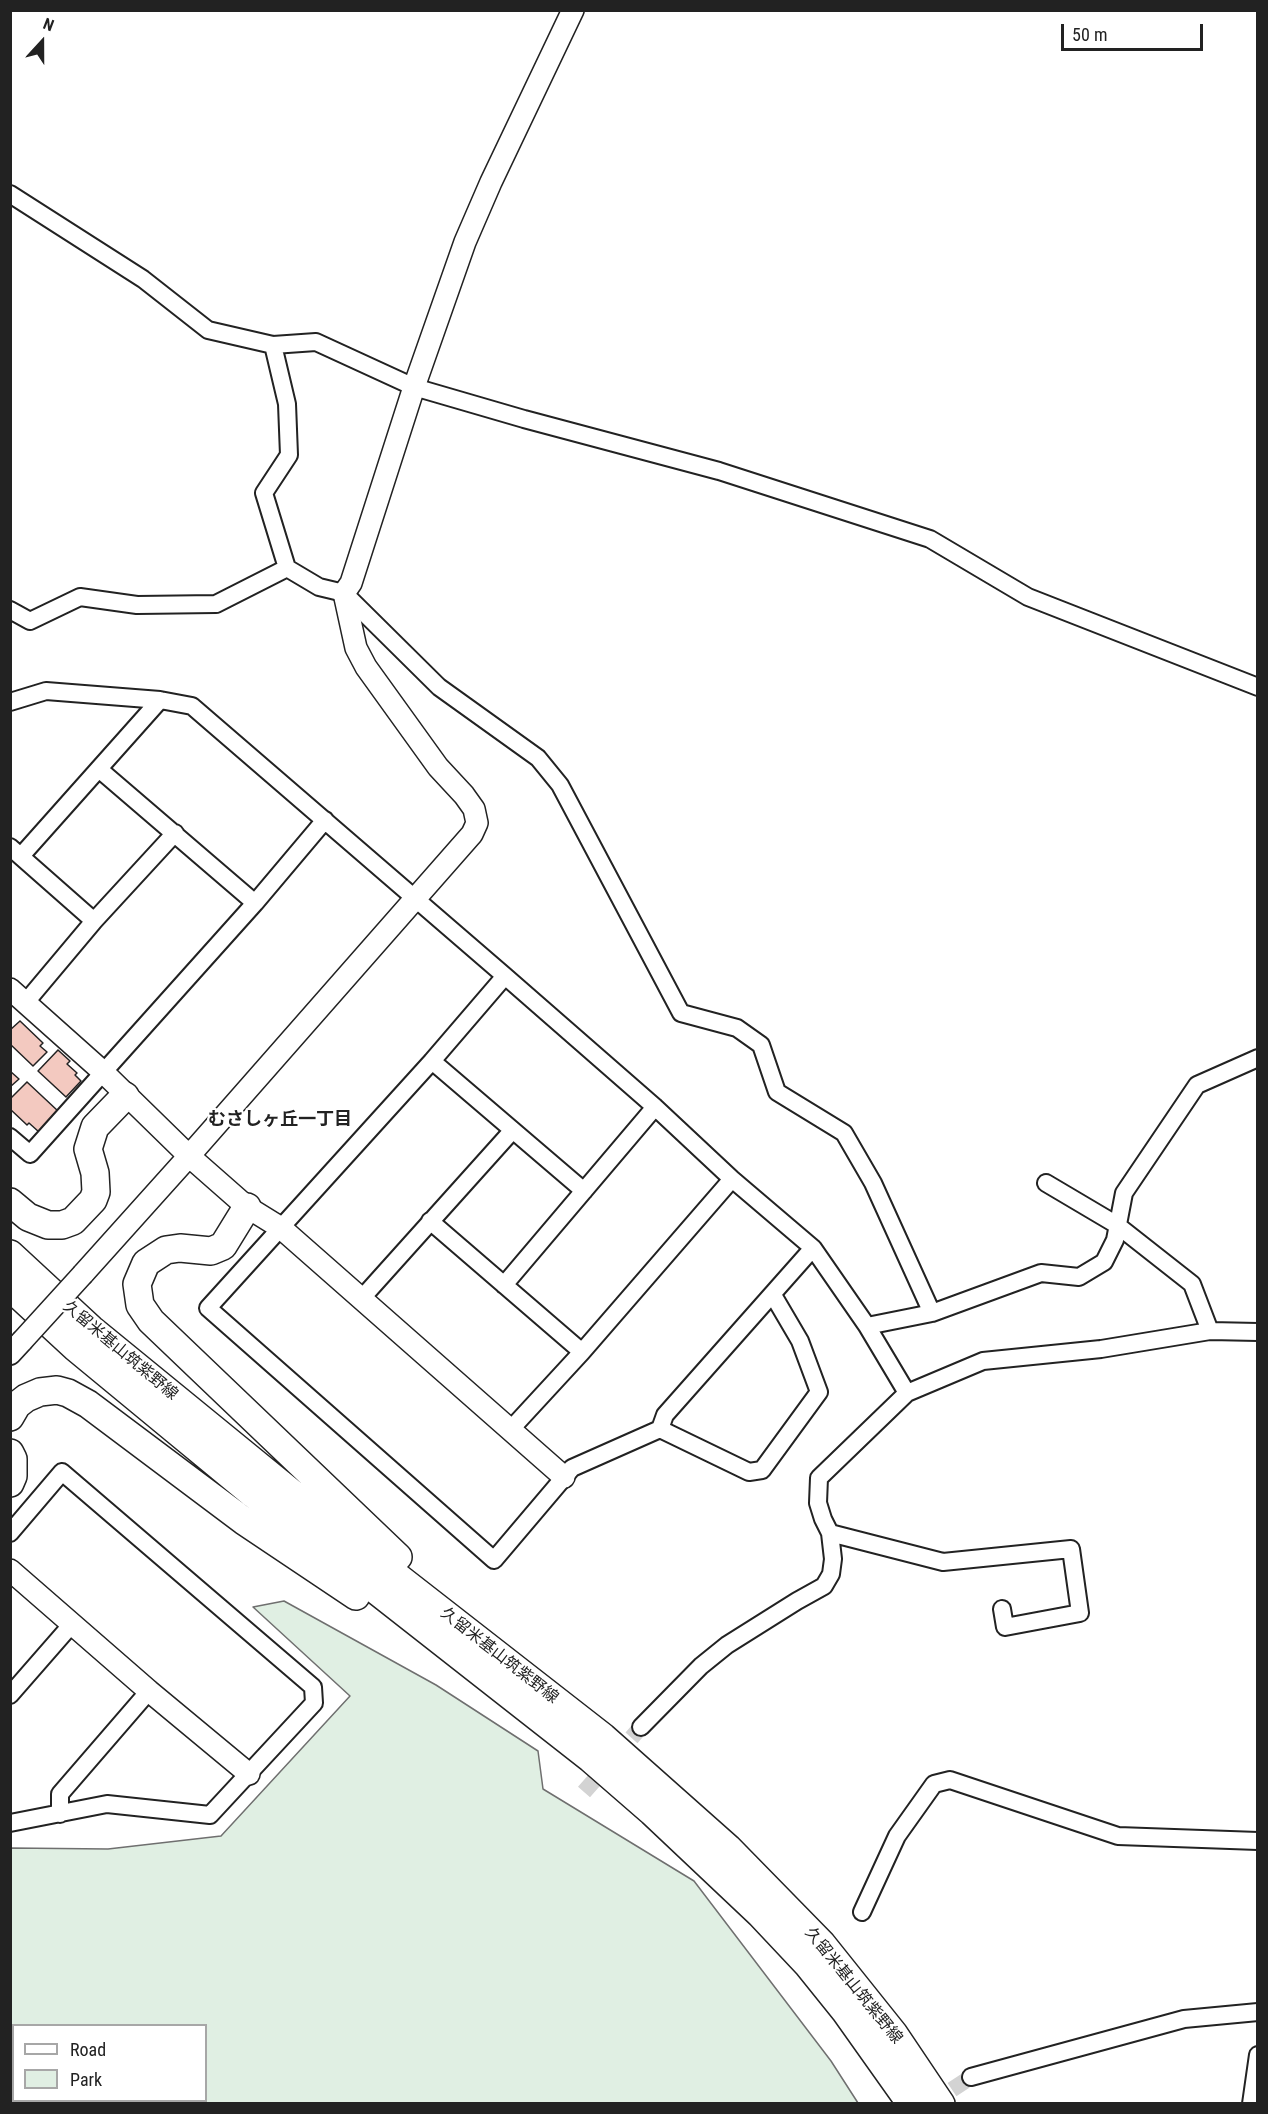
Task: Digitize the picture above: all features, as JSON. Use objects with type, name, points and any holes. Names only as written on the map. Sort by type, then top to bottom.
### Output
[{"type":"main road","points":[[10,1202],[28,1217],[48,1225],[73,1221],[93,1200],[96,1192],[95,1173],[88,1149],[95,1127],[125,1096]]},
{"type":"main road","points":[[247,1207],[223,1246],[210,1251],[180,1248],[166,1250],[146,1263],[137,1284],[140,1305],[151,1321],[395,1554],[445,1629]]},
{"type":"main road","name":"久留米基山筑紫野線","points":[[10,1254],[91,1329],[332,1525],[445,1629],[652,1812],[760,1914],[808,1965],[845,2011],[911,2103]]},
{"type":"main road","name":"久留米基山筑紫野線","points":[[10,1287],[76,1348],[253,1494],[603,1737],[736,1856],[822,1944],[894,2034],[941,2103]]},
{"type":"main road","points":[[10,1418],[17,1405],[26,1398],[40,1392],[57,1390],[68,1393],[88,1404],[244,1521],[376,1608],[445,1629]]},
{"type":"main road","points":[[10,1453],[13,1459],[13,1476],[10,1483]]},
{"type":"street","points":[[16,1347],[189,1156],[472,834],[477,823],[474,809],[438,767],[366,667],[356,648],[344,593],[354,572],[414,387],[465,242],[573,10]]},
{"type":"street","points":[[10,194],[143,279],[208,330],[273,345],[316,342],[414,387],[719,471],[930,539],[1028,597],[1257,687]]},
{"type":"street","points":[[273,345],[287,404],[289,455],[264,492],[287,568],[319,587],[344,593],[439,687],[538,758],[560,785],[681,1013],[737,1028],[761,1045],[777,1092],[844,1133],[873,1183],[932,1313]]},
{"type":"street","points":[[10,610],[30,621],[80,597],[136,605],[216,604],[287,568]]},
{"type":"street","points":[[10,702],[46,691],[160,700],[192,706],[505,976],[655,1107],[732,1179],[813,1248],[867,1326],[907,1393]]},
{"type":"street","points":[[94,921],[16,852],[100,770],[160,700]]},
{"type":"street","points":[[100,770],[255,903]]},
{"type":"street","points":[[10,1137],[30,1154],[255,903],[325,820]]},
{"type":"street","points":[[175,833],[94,921],[18,995],[102,1071],[125,1096],[189,1156],[247,1207],[281,1228],[564,1477]]},
{"type":"street","points":[[505,976],[432,1061],[208,1308],[494,1560],[572,1468],[660,1430],[666,1415],[813,1248]]},
{"type":"street","points":[[867,1326],[932,1313],[1041,1274],[1079,1277],[1104,1262],[1115,1240],[1124,1193],[1197,1085],[1257,1058]]},
{"type":"street","points":[[432,1061],[584,1191]]},
{"type":"street","points":[[504,1285],[655,1107]]},
{"type":"street","points":[[362,1298],[512,1131]]},
{"type":"street","points":[[511,1430],[732,1179]]},
{"type":"street","points":[[1046,1183],[1117,1225],[1192,1284],[1210,1331]]},
{"type":"street","points":[[430,1221],[582,1352]]},
{"type":"street","points":[[660,1430],[749,1472],[762,1470],[819,1392],[800,1341],[773,1295]]},
{"type":"street","points":[[640,1727],[701,1666],[728,1645],[797,1600],[824,1586],[831,1574],[833,1559],[830,1533],[818,1503],[819,1478],[907,1393],[982,1360],[1101,1349],[1210,1331],[1257,1332]]},
{"type":"street","points":[[10,1533],[62,1472],[313,1687],[314,1703],[210,1815],[107,1804],[10,1823]]},
{"type":"street","points":[[830,1533],[943,1562],[1071,1549],[1080,1613],[1005,1627],[1002,1609]]},
{"type":"street","points":[[10,1570],[249,1774]]},
{"type":"street","points":[[10,1695],[72,1624]]},
{"type":"street","points":[[60,1814],[60,1794],[149,1691]]},
{"type":"street","points":[[862,1912],[897,1836],[934,1784],[950,1780],[1118,1836],[1257,1841]]},
{"type":"street","points":[[971,2078],[1185,2019],[1257,2012]]},
{"type":"street","points":[[1251,2103],[1257,2055]]},
{"type":"green space","points":[[284,1601],[436,1685],[538,1751],[543,1789],[694,1881],[831,2061],[858,2103],[11,2103],[11,1848],[108,1849],[221,1836],[350,1696],[253,1607]]},
{"type":"building","points":[[20,1021],[43,1043],[40,1046],[47,1052],[33,1066],[10,1044],[10,1030]]},
{"type":"building","points":[[58,1050],[70,1061],[67,1064],[77,1073],[75,1075],[81,1081],[66,1097],[38,1071]]},
{"type":"building","points":[[10,1071],[19,1079],[10,1087]]},
{"type":"building","points":[[27,1082],[58,1111],[39,1132],[29,1123],[27,1125],[10,1109],[10,1099]]},
{"type":"tunnel","points":[[584,1792],[641,1727]]},
{"type":"tunnel","points":[[932,2103],[971,2077]]},
{"type":"district","name":"むさしヶ丘一丁目","points":[[280,1120]]}]
